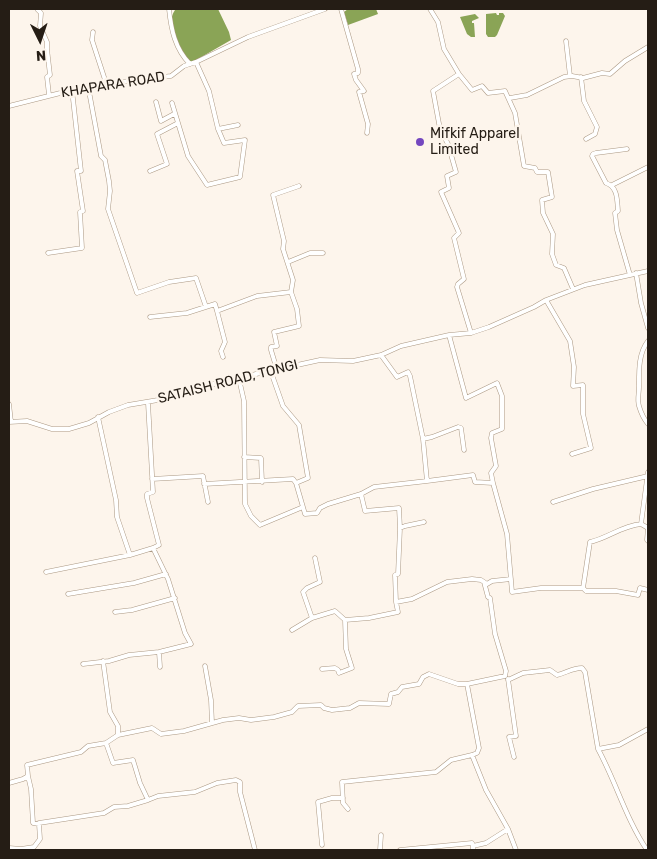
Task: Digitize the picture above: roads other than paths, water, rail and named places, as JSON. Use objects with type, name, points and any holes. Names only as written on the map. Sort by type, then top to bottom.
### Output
[{"type":"street","points":[[37,9],[41,13],[40,26],[47,42],[50,75],[47,76],[49,95]]},
{"type":"street","points":[[169,9],[173,35],[183,57],[190,64]]},
{"type":"street","name":"KHAPARA ROAD","points":[[9,106],[88,86],[172,76],[190,64],[248,36],[324,9]]},
{"type":"street","points":[[342,9],[358,69],[358,73],[354,74],[364,91],[359,92],[368,124],[367,133]]},
{"type":"street","points":[[430,9],[438,22],[444,48],[459,74],[472,90],[482,86],[488,94],[505,91],[510,98],[521,142],[524,166],[535,168],[537,172],[548,172],[552,197],[542,200],[543,214],[553,234],[552,254],[556,265],[564,268],[573,289]]},
{"type":"street","points":[[93,32],[92,40],[106,83]]},
{"type":"street","points":[[566,41],[570,76],[572,76]]},
{"type":"street","points":[[510,98],[527,95],[564,77],[583,78],[602,73],[610,74],[625,61],[648,48]]},
{"type":"street","points":[[172,103],[188,156],[207,185],[240,177],[245,140],[224,143],[218,129],[209,91],[196,62]]},
{"type":"street","points":[[459,74],[433,91],[440,129],[448,144],[456,172],[447,176],[449,188],[441,192],[459,233],[454,238],[464,279],[457,287],[471,333]]},
{"type":"street","points":[[580,77],[584,101],[598,127],[595,134],[586,139]]},
{"type":"street","points":[[88,86],[101,156],[105,160],[108,172],[110,191],[108,209],[137,293],[169,282],[196,278],[206,307]]},
{"type":"street","points":[[48,253],[82,248],[80,212],[83,211],[77,171],[81,171],[72,90]]},
{"type":"street","points":[[156,102],[161,121],[174,114]]},
{"type":"street","points":[[150,171],[167,164],[157,134],[178,123]]},
{"type":"street","points":[[218,129],[238,125]]},
{"type":"street","points":[[627,149],[593,154],[597,167],[606,183],[612,185],[648,167]]},
{"type":"street","points":[[612,185],[616,193],[618,211],[615,213],[617,230],[630,275]]},
{"type":"street","points":[[277,370],[270,350],[271,347],[277,346],[274,332],[299,326],[297,309],[291,292],[293,280],[283,250],[284,241],[273,195],[299,186]]},
{"type":"street","points":[[288,262],[310,253],[323,253]]},
{"type":"street","name":"SATAISH ROAD, TONGI","points":[[10,422],[27,421],[52,429],[70,430],[128,406],[170,398],[197,388],[320,360],[353,361],[381,354],[401,346],[449,335],[471,333],[534,308],[546,300],[573,289],[648,271]]},
{"type":"street","points":[[636,273],[641,304],[644,315],[647,318],[648,328]]},
{"type":"street","points":[[217,311],[257,296],[291,292]]},
{"type":"street","points":[[546,300],[570,341],[574,368],[572,386],[583,385],[583,414],[591,448],[572,454]]},
{"type":"street","points":[[150,317],[186,313],[215,304],[226,342],[221,351],[223,357]]},
{"type":"street","points":[[449,335],[466,398],[497,383],[502,396],[502,429],[492,433],[491,438],[496,466],[491,473],[506,534],[512,592],[541,588],[583,588],[586,591],[616,591],[638,595],[640,588],[648,590]]},
{"type":"street","points":[[648,341],[644,346],[638,367],[638,394],[641,411],[648,424]]},
{"type":"street","points":[[381,354],[397,377],[408,372],[423,438],[427,481]]},
{"type":"street","points":[[271,372],[283,406],[299,425],[302,434],[303,456],[308,478],[296,483]]},
{"type":"street","points":[[239,379],[244,402],[245,504],[251,516],[260,525],[303,507]]},
{"type":"street","points":[[46,572],[130,555],[159,545],[147,498],[147,494],[153,492],[148,403]]},
{"type":"street","points":[[9,404],[10,422]]},
{"type":"street","points":[[98,417],[116,500],[117,517],[130,555]]},
{"type":"street","points":[[423,438],[432,437],[458,427],[461,428],[464,450]]},
{"type":"street","points":[[244,457],[261,458],[262,482]]},
{"type":"street","points":[[204,484],[293,480],[296,483],[305,514],[317,513],[320,508],[328,504],[361,494],[374,487],[473,475],[475,482],[478,484],[492,483]]},
{"type":"street","points":[[553,502],[648,475],[641,524]]},
{"type":"street","points":[[152,479],[203,476],[208,502]]},
{"type":"street","points":[[344,620],[369,618],[398,612],[395,575],[398,574],[399,508],[365,511],[361,494]]},
{"type":"street","points":[[400,528],[424,522]]},
{"type":"street","points":[[583,588],[590,542],[621,528],[641,524],[648,528],[648,541]]},
{"type":"street","points":[[83,664],[129,655],[159,652],[191,644],[185,633],[166,574],[153,548]]},
{"type":"street","points":[[312,618],[303,592],[320,582],[315,558]]},
{"type":"street","points":[[68,594],[134,583],[166,574]]},
{"type":"street","points":[[396,602],[412,599],[447,582],[472,579],[487,584],[492,581],[511,579]]},
{"type":"street","points":[[484,582],[488,597],[490,598],[495,634],[506,671],[505,676],[508,680],[516,736],[509,737],[514,757]]},
{"type":"street","points":[[115,612],[132,610],[175,598]]},
{"type":"street","points":[[292,630],[312,618],[335,611],[344,620],[346,653],[352,668],[339,673],[335,668],[322,669]]},
{"type":"street","points":[[159,652],[160,667]]},
{"type":"street","points":[[103,661],[110,712],[118,726],[118,735]]},
{"type":"street","points":[[205,666],[212,723]]},
{"type":"street","points":[[508,680],[523,673],[550,670],[557,675],[570,669],[582,668],[585,672],[598,749],[610,771],[632,826],[647,850]]},
{"type":"street","points":[[255,850],[240,792],[240,782],[236,780],[217,783],[194,792],[158,796],[128,806],[114,807],[104,813],[33,823],[31,789],[27,765],[81,752],[88,746],[106,743],[118,735],[152,728],[161,734],[172,733],[223,720],[239,718],[251,720],[274,717],[292,712],[298,706],[321,706],[332,710],[350,708],[360,704],[389,704],[391,694],[398,692],[402,687],[419,684],[423,677],[429,674],[458,684],[467,684],[505,676]]},
{"type":"street","points":[[348,809],[343,803],[342,782],[436,772],[451,760],[477,753],[479,748],[467,684]]},
{"type":"street","points":[[598,749],[619,744],[648,729]]},
{"type":"street","points":[[106,743],[113,764],[133,760],[140,783],[148,800]]},
{"type":"street","points":[[472,755],[486,790],[508,829],[516,850]]},
{"type":"street","points":[[9,783],[23,780],[28,776]]},
{"type":"street","points":[[322,846],[318,802],[332,798],[343,798]]},
{"type":"street","points":[[9,848],[36,847],[40,839],[38,823]]},
{"type":"street","points":[[400,850],[472,843],[473,848],[486,843],[508,829]]},
{"type":"street","points":[[380,850],[381,834]]},
{"type":"place","name":"Mifkif Apparel Limited","points":[[420,142]]}]
